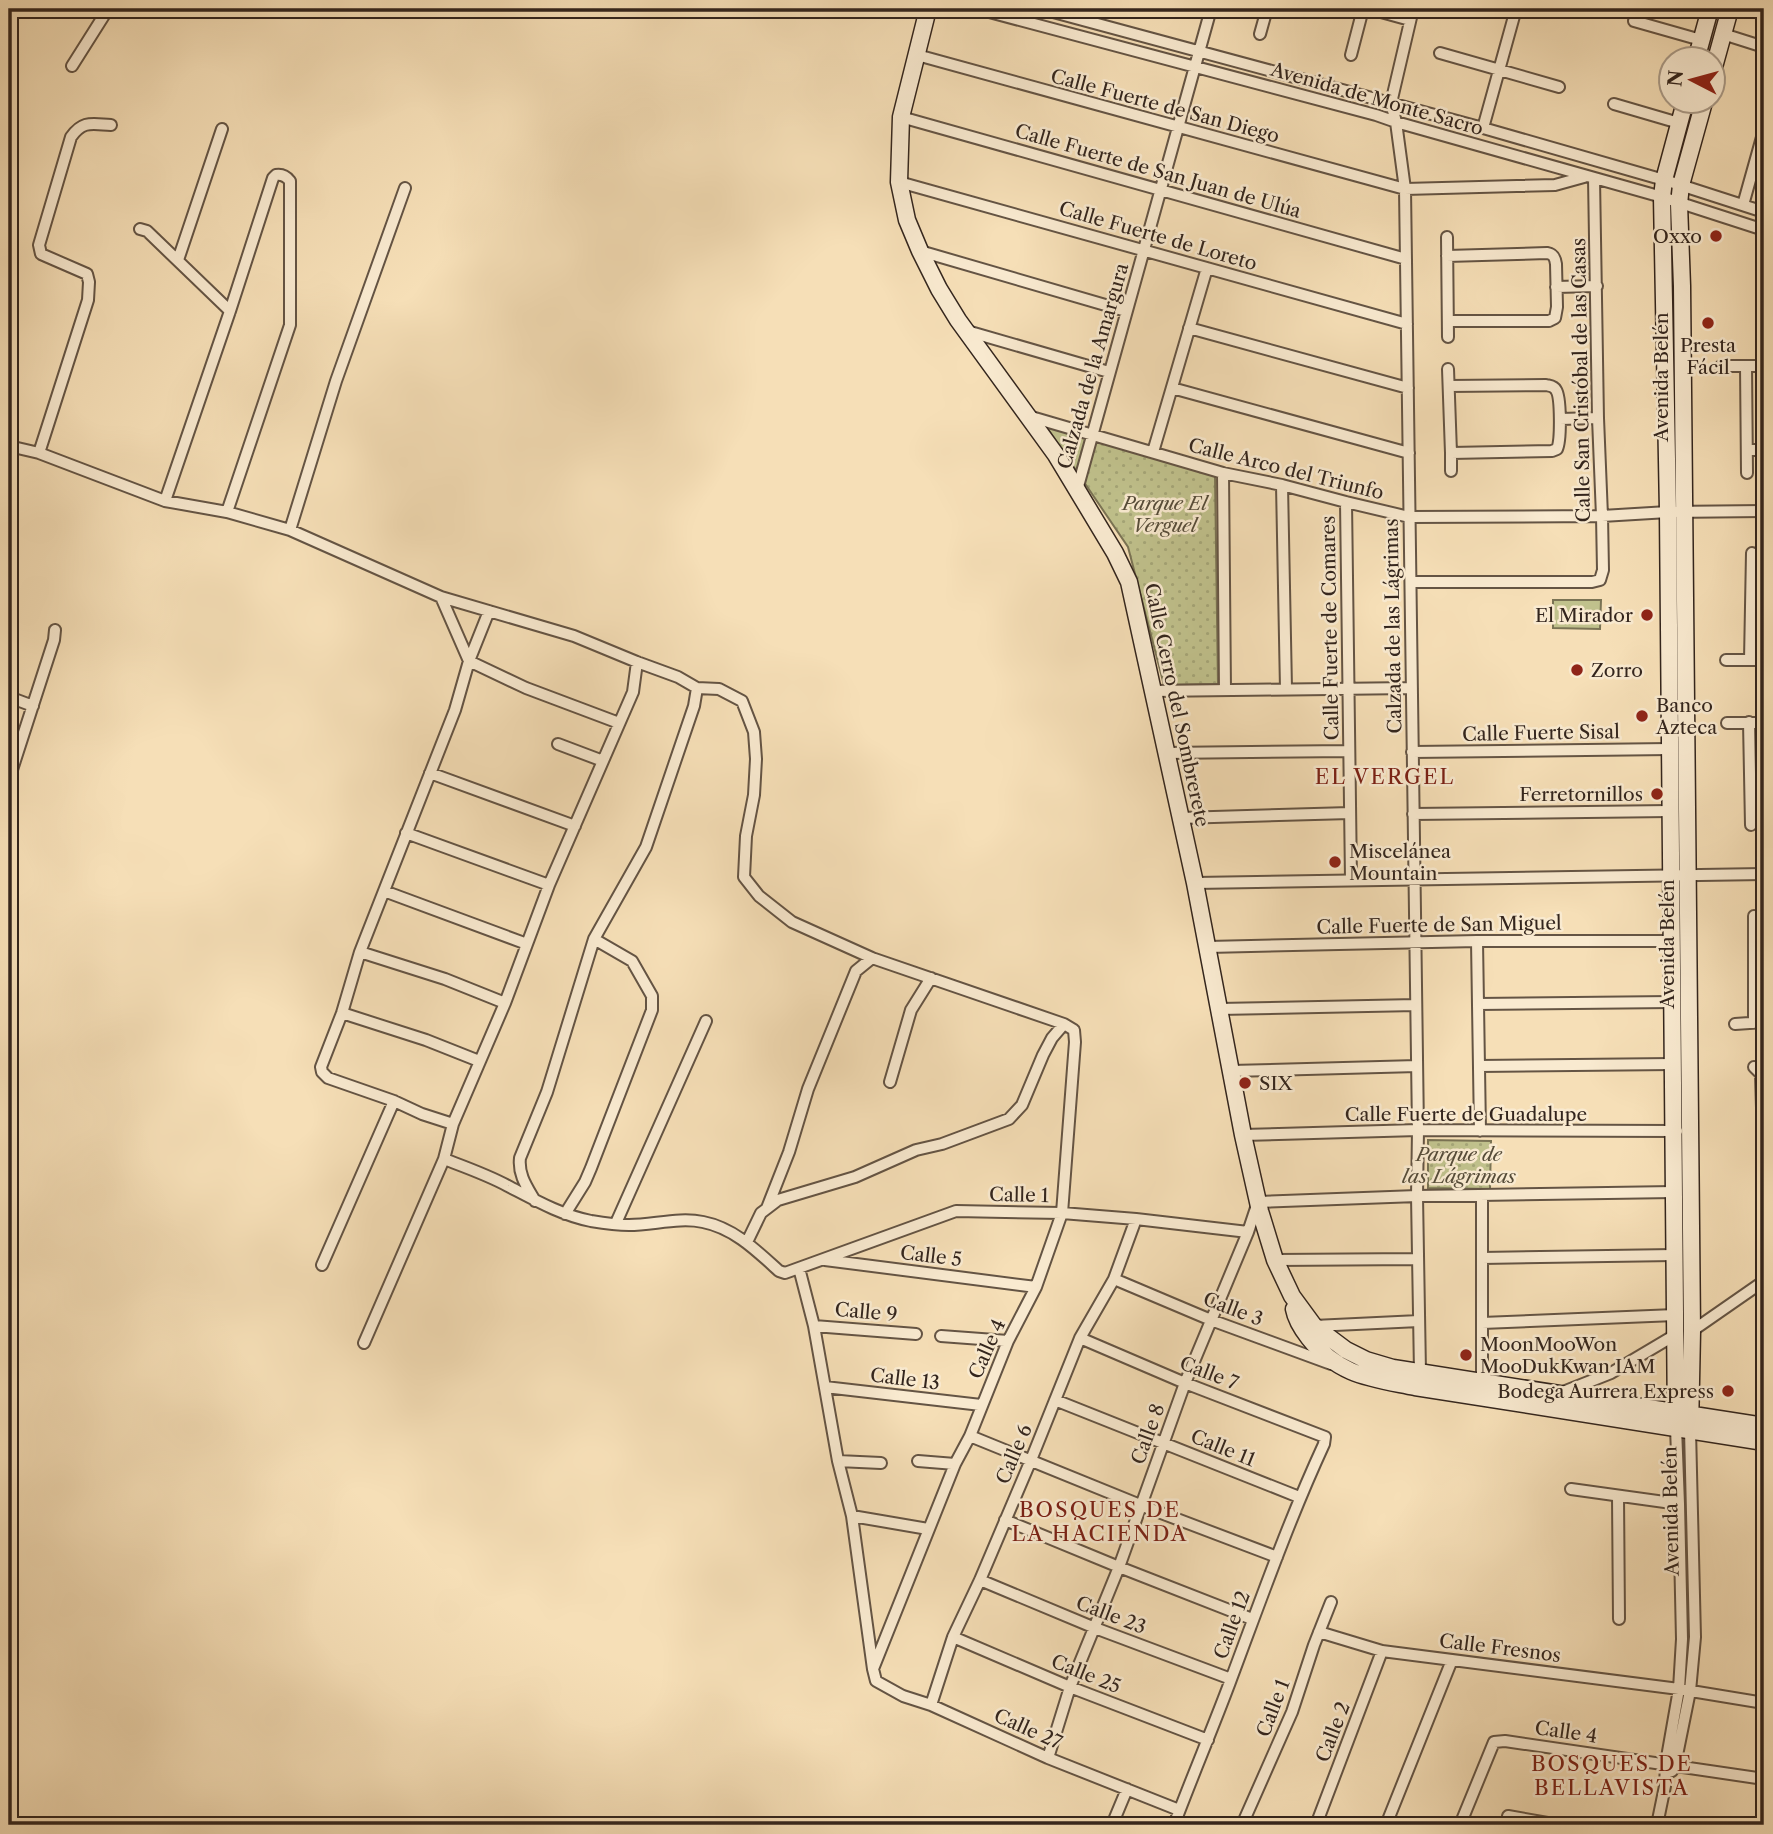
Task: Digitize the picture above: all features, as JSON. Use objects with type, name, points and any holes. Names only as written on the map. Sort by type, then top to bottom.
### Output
[{"type":"main road","name":"Calle Cerro del Sombrerete","points":[[928,9],[901,117],[899,182],[907,220],[939,289],[1056,455],[1115,553],[1129,582],[1195,883],[1242,1135],[1275,1260],[1292,1296],[1314,1325],[1346,1350],[1366,1360],[1392,1368],[1558,1394],[1764,1442]]},
{"type":"main road","points":[[1700,46],[1710,9]]},
{"type":"main road","points":[[1719,46],[1730,9]]},
{"type":"main road","name":"Avenida Belén","points":[[1681,116],[1662,197],[1676,512],[1681,1131],[1692,1331],[1683,1421]]},
{"type":"main road","name":"Avenida Belén","points":[[1683,1421],[1675,1335],[1674,1192],[1681,1131],[1673,1064],[1671,941],[1679,876],[1670,811],[1670,749],[1682,298],[1679,204],[1681,185],[1700,116]]},
{"type":"main road","name":"Calle Cerro del Sombrerete","points":[[1292,1296],[1295,1314],[1302,1330],[1320,1352],[1341,1367],[1364,1377],[1415,1387],[1683,1421],[1764,1426]]},
{"type":"street","points":[[72,66],[108,9]]},
{"type":"street","name":"Avenida de Monte Sacro","points":[[978,9],[1376,115],[1662,197],[1764,230]]},
{"type":"street","name":"Avenida de Monte Sacro","points":[[1042,9],[1483,128],[1764,212]]},
{"type":"street","name":"Calzada de la Amargura","points":[[1077,490],[1211,9]]},
{"type":"street","points":[[1261,33],[1267,9]]},
{"type":"street","points":[[1351,55],[1363,9]]},
{"type":"street","points":[[1370,9],[1412,14]]},
{"type":"street","points":[[1483,128],[1516,9]]},
{"type":"street","name":"Calzada de las Lágrimas","points":[[1412,14],[1391,103],[1405,189],[1420,1372]]},
{"type":"street","points":[[1634,21],[1701,40]]},
{"type":"street","points":[[1723,34],[1764,47]]},
{"type":"street","points":[[1440,53],[1559,87]]},
{"type":"street","name":"Calle Fuerte de San Diego","points":[[917,55],[1405,189],[1555,185],[1590,177]]},
{"type":"street","points":[[1614,104],[1679,123]]},
{"type":"street","name":"Calle Fuerte de San Juan de Ulúa","points":[[901,117],[1406,259]]},
{"type":"street","points":[[38,453],[88,300],[89,282],[87,274],[41,254],[39,245],[71,137],[77,128],[86,124],[111,125]]},
{"type":"street","points":[[178,260],[222,129]]},
{"type":"street","points":[[1743,205],[1764,130]]},
{"type":"street","points":[[165,501],[273,178],[276,175],[287,176],[290,181],[290,325],[228,512]]},
{"type":"street","name":"Calle San Cristóbal de las Casas","points":[[1410,582],[1600,580],[1603,570],[1597,286],[1590,177]]},
{"type":"street","name":"Calle Fuerte de Loreto","points":[[899,182],[1407,324]]},
{"type":"street","points":[[290,530],[336,381],[405,188]]},
{"type":"street","points":[[140,229],[147,231],[230,311]]},
{"type":"street","points":[[1447,237],[1448,337]]},
{"type":"street","points":[[920,251],[1126,311]]},
{"type":"street","points":[[1447,256],[1552,254],[1555,258],[1556,287],[1556,312],[1553,320],[1448,321]]},
{"type":"street","points":[[1153,452],[1207,268]]},
{"type":"street","points":[[1556,287],[1597,286]]},
{"type":"street","points":[[1189,328],[1408,388]]},
{"type":"street","points":[[967,331],[1109,372]]},
{"type":"street","points":[[1721,366],[1764,366]]},
{"type":"street","points":[[1746,366],[1746,473]]},
{"type":"street","points":[[1448,369],[1451,471]]},
{"type":"street","points":[[1449,386],[1552,386],[1557,391],[1560,419],[1560,443],[1557,449],[1552,451],[1451,453]]},
{"type":"street","points":[[1172,388],[1409,453]]},
{"type":"street","name":"Calle Arco del Triunfo","points":[[1028,416],[1223,473],[1409,517],[1602,516],[1764,511]]},
{"type":"street","points":[[1560,419],[1598,418]]},
{"type":"street","points":[[9,446],[38,453],[165,501],[228,512],[290,530],[441,597],[574,636],[678,677],[697,688],[719,689],[742,701],[754,732],[756,759],[754,795],[746,836],[744,877],[759,896],[792,922],[872,958],[1069,1027]]},
{"type":"street","points":[[1747,450],[1764,450]]},
{"type":"street","points":[[1223,473],[1225,690]]},
{"type":"street","points":[[1282,485],[1286,689]]},
{"type":"street","name":"Calle Fuerte de Comares","points":[[1346,502],[1351,879]]},
{"type":"street","points":[[1750,660],[1752,553]]},
{"type":"street","points":[[1751,578],[1764,578]]},
{"type":"street","points":[[441,597],[469,661],[526,688],[619,723]]},
{"type":"street","points":[[453,1124],[328,1078],[321,1067],[342,1013],[360,952],[455,710],[469,661],[489,611]]},
{"type":"street","points":[[9,779],[55,631]]},
{"type":"street","points":[[1726,660],[1764,660]]},
{"type":"street","points":[[364,1343],[444,1159],[453,1124],[505,1003],[550,885],[633,692],[637,662]]},
{"type":"street","points":[[534,1201],[520,1175],[520,1158],[547,1092],[594,939],[646,847],[694,706],[697,688]]},
{"type":"street","points":[[1152,691],[1412,688]]},
{"type":"street","points":[[9,697],[33,706]]},
{"type":"street","points":[[1727,723],[1764,723]]},
{"type":"street","points":[[1749,723],[1751,825]]},
{"type":"street","points":[[558,744],[603,761]]},
{"type":"street","name":"Calle Fuerte Sisal","points":[[1412,752],[1670,749]]},
{"type":"street","points":[[1166,753],[1349,751]]},
{"type":"street","points":[[430,774],[575,826]]},
{"type":"street","points":[[1751,810],[1764,810]]},
{"type":"street","points":[[1413,814],[1670,811]]},
{"type":"street","points":[[1180,818],[1350,813]]},
{"type":"street","points":[[406,833],[550,885]]},
{"type":"street","points":[[1195,883],[1764,874]]},
{"type":"street","points":[[384,891],[527,944]]},
{"type":"street","points":[[1735,1024],[1759,1023],[1759,939],[1754,916]]},
{"type":"street","points":[[565,1214],[591,1168],[652,1010],[652,996],[632,961],[594,939]]},
{"type":"street","points":[[1477,941],[1480,1131]]},
{"type":"street","name":"Calle Fuerte de San Miguel","points":[[1208,947],[1477,941],[1671,941]]},
{"type":"street","points":[[360,952],[445,979],[505,1003]]},
{"type":"street","points":[[766,1208],[789,1152],[808,1089],[856,971],[872,958]]},
{"type":"street","points":[[890,1082],[911,1010],[931,978]]},
{"type":"street","points":[[1478,1004],[1672,1002]]},
{"type":"street","points":[[1219,1009],[1416,1005]]},
{"type":"street","points":[[342,1013],[426,1040],[479,1061]]},
{"type":"street","points":[[616,1223],[706,1021]]},
{"type":"street","points":[[747,1242],[761,1213],[778,1200],[855,1177],[916,1150],[1009,1119],[1022,1105],[1052,1038],[1069,1027]]},
{"type":"street","name":"Calle 4","points":[[873,1669],[955,1464],[1036,1287],[1062,1213],[1075,1042],[1069,1027]]},
{"type":"street","points":[[1479,1066],[1673,1064]]},
{"type":"street","points":[[1231,1071],[1417,1066]]},
{"type":"street","points":[[1754,1067],[1760,1074],[1764,1175]]},
{"type":"street","points":[[323,1265],[394,1101]]},
{"type":"street","name":"Calle Fuerte de Guadalupe","points":[[1242,1135],[1418,1130],[1681,1131]]},
{"type":"street","points":[[444,1159],[565,1214],[591,1221],[629,1225],[704,1222],[722,1228],[747,1242],[779,1271],[785,1273],[799,1268],[814,1326],[838,1461],[852,1516],[873,1669]]},
{"type":"street","points":[[1258,1202],[1417,1196],[1674,1192]]},
{"type":"street","points":[[1482,1195],[1482,1382]]},
{"type":"street","name":"Calle 8","points":[[1048,1758],[1070,1687],[1119,1567],[1185,1383],[1258,1202]]},
{"type":"street","name":"Calle 1","points":[[799,1268],[956,1211],[1062,1213],[1248,1232]]},
{"type":"street","name":"Calle 6","points":[[932,1705],[953,1637],[1031,1460],[1080,1338],[1114,1279],[1136,1219]]},
{"type":"street","points":[[1482,1258],[1674,1255]]},
{"type":"street","name":"Calle 5","points":[[822,1259],[1036,1287]]},
{"type":"street","points":[[1275,1260],[1418,1259]]},
{"type":"street","name":"Calle 3","points":[[1114,1279],[1211,1320],[1341,1367]]},
{"type":"street","points":[[1692,1331],[1764,1281]]},
{"type":"street","points":[[1482,1323],[1675,1315]]},
{"type":"street","points":[[1314,1325],[1419,1321]]},
{"type":"street","name":"Calle 9","points":[[814,1326],[916,1334]]},
{"type":"street","points":[[1558,1394],[1611,1373],[1675,1335]]},
{"type":"street","points":[[941,1336],[1009,1341]]},
{"type":"street","name":"Calle 7","points":[[1080,1338],[1185,1383],[1325,1437]]},
{"type":"street","name":"Calle 13","points":[[825,1387],[981,1405]]},
{"type":"street","name":"Calle 11","points":[[1055,1400],[1299,1497]]},
{"type":"street","name":"Avenida Belén","points":[[1683,1421],[1679,1504],[1685,1690]]},
{"type":"street","name":"Avenida Belén","points":[[1657,1825],[1695,1637],[1683,1421]]},
{"type":"street","points":[[970,1436],[1140,1505],[1277,1556]]},
{"type":"street","name":"Calle 12","points":[[1174,1825],[1299,1497],[1325,1437]]},
{"type":"street","points":[[838,1461],[881,1463]]},
{"type":"street","points":[[918,1461],[955,1464]]},
{"type":"street","points":[[1571,1489],[1679,1504]]},
{"type":"street","points":[[1618,1496],[1619,1619]]},
{"type":"street","points":[[852,1516],[928,1530]]},
{"type":"street","points":[[1005,1520],[1252,1619]]},
{"type":"street","name":"Calle 23","points":[[980,1580],[1095,1628],[1231,1679]]},
{"type":"street","name":"Calle 1","points":[[1242,1825],[1292,1712],[1331,1602]]},
{"type":"street","name":"Calle Fresnos","points":[[1319,1632],[1382,1651],[1685,1690],[1764,1703]]},
{"type":"street","name":"Calle 25","points":[[953,1637],[1070,1687],[1208,1740]]},
{"type":"street","name":"Calle 2","points":[[1316,1825],[1382,1651]]},
{"type":"street","points":[[1385,1825],[1452,1660]]},
{"type":"street","name":"Calle 27","points":[[873,1669],[876,1681],[903,1696],[932,1705],[1048,1758],[1180,1810]]},
{"type":"street","name":"Calle 4","points":[[1460,1825],[1494,1742],[1505,1741],[1764,1779]]},
{"type":"street","points":[[1112,1825],[1127,1789]]},
{"type":"street","points":[[1508,1816],[1559,1825]]},
{"type":"green space","name":"Parque El Verguel","points":[[1046,426],[1215,475],[1218,684],[1164,685],[1128,547]]},
{"type":"green space","points":[[1553,600],[1601,600],[1600,629],[1553,628]]},
{"type":"green space","name":"Parque de las Lágrimas","points":[[1428,1140],[1491,1141],[1490,1189],[1428,1188]]},
{"type":"place","name":"Oxxo","points":[[1716,236]]},
{"type":"place","name":"Presta Fácil","points":[[1708,323]]},
{"type":"place","name":"El Mirador","points":[[1647,615]]},
{"type":"place","name":"Zorro","points":[[1577,670]]},
{"type":"place","name":"Banco Azteca","points":[[1642,716]]},
{"type":"place","name":"Ferretornillos","points":[[1657,794]]},
{"type":"place","name":"Miscelánea Mountain","points":[[1335,862]]},
{"type":"place","name":"SIX","points":[[1245,1083]]},
{"type":"place","name":"MoonMooWon MooDukKwan IAM","points":[[1466,1355]]},
{"type":"place","name":"Bodega Aurrera Express","points":[[1728,1391]]},
{"type":"district","name":"EL VERGEL","points":[[1385,776]]},
{"type":"district","name":"BOSQUES DE LA HACIENDA","points":[[1100,1521]]},
{"type":"district","name":"BOSQUES DE BELLAVISTA","points":[[1612,1775]]}]
